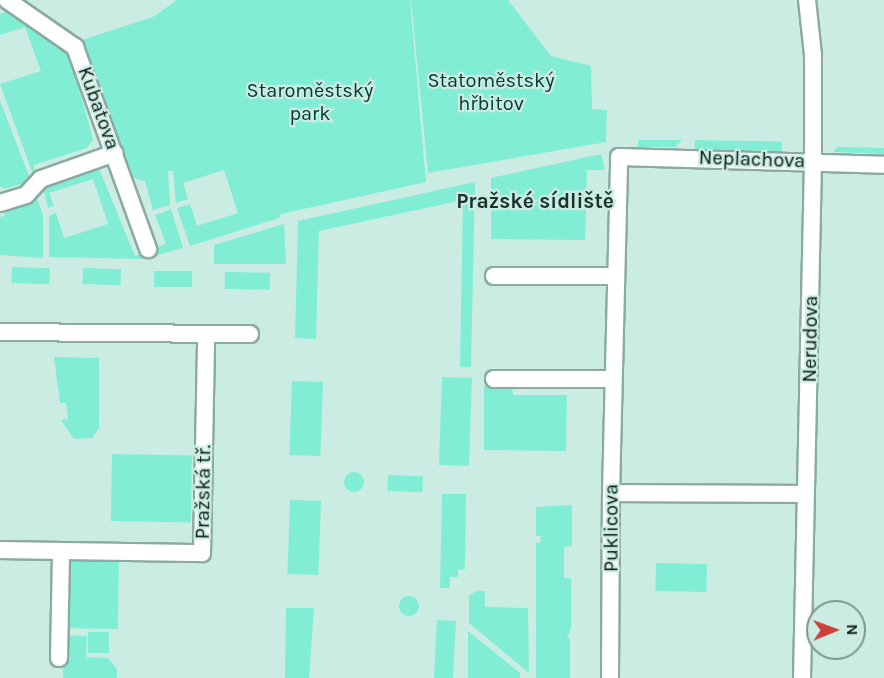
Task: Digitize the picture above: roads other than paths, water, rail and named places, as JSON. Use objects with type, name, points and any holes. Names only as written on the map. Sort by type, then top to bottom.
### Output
[{"type":"street","name":"Kubatova","points":[[7,0],[75,47],[148,249]]},
{"type":"street","name":"Nerudova","points":[[802,678],[813,162],[813,55],[807,0]]},
{"type":"street","points":[[0,203],[26,195],[41,179],[115,153]]},
{"type":"street","name":"Neplachova","points":[[619,157],[884,165]]},
{"type":"street","name":"Puklicova","points":[[610,678],[610,492],[619,157]]},
{"type":"street","points":[[494,276],[616,276]]},
{"type":"street","points":[[0,332],[206,337],[250,334]]},
{"type":"street","name":"Pražská tř.","points":[[0,550],[202,553],[206,337]]},
{"type":"street","points":[[494,379],[614,379]]},
{"type":"street","points":[[610,492],[806,494]]},
{"type":"street","points":[[59,658],[61,551]]},
{"type":"district","name":"Pražské sídliště","points":[[535,201]]},
{"type":"park label","name":"Statoměstský hřbitov","points":[[491,92]]},
{"type":"park label","name":"Staroměstský park","points":[[310,102]]}]
